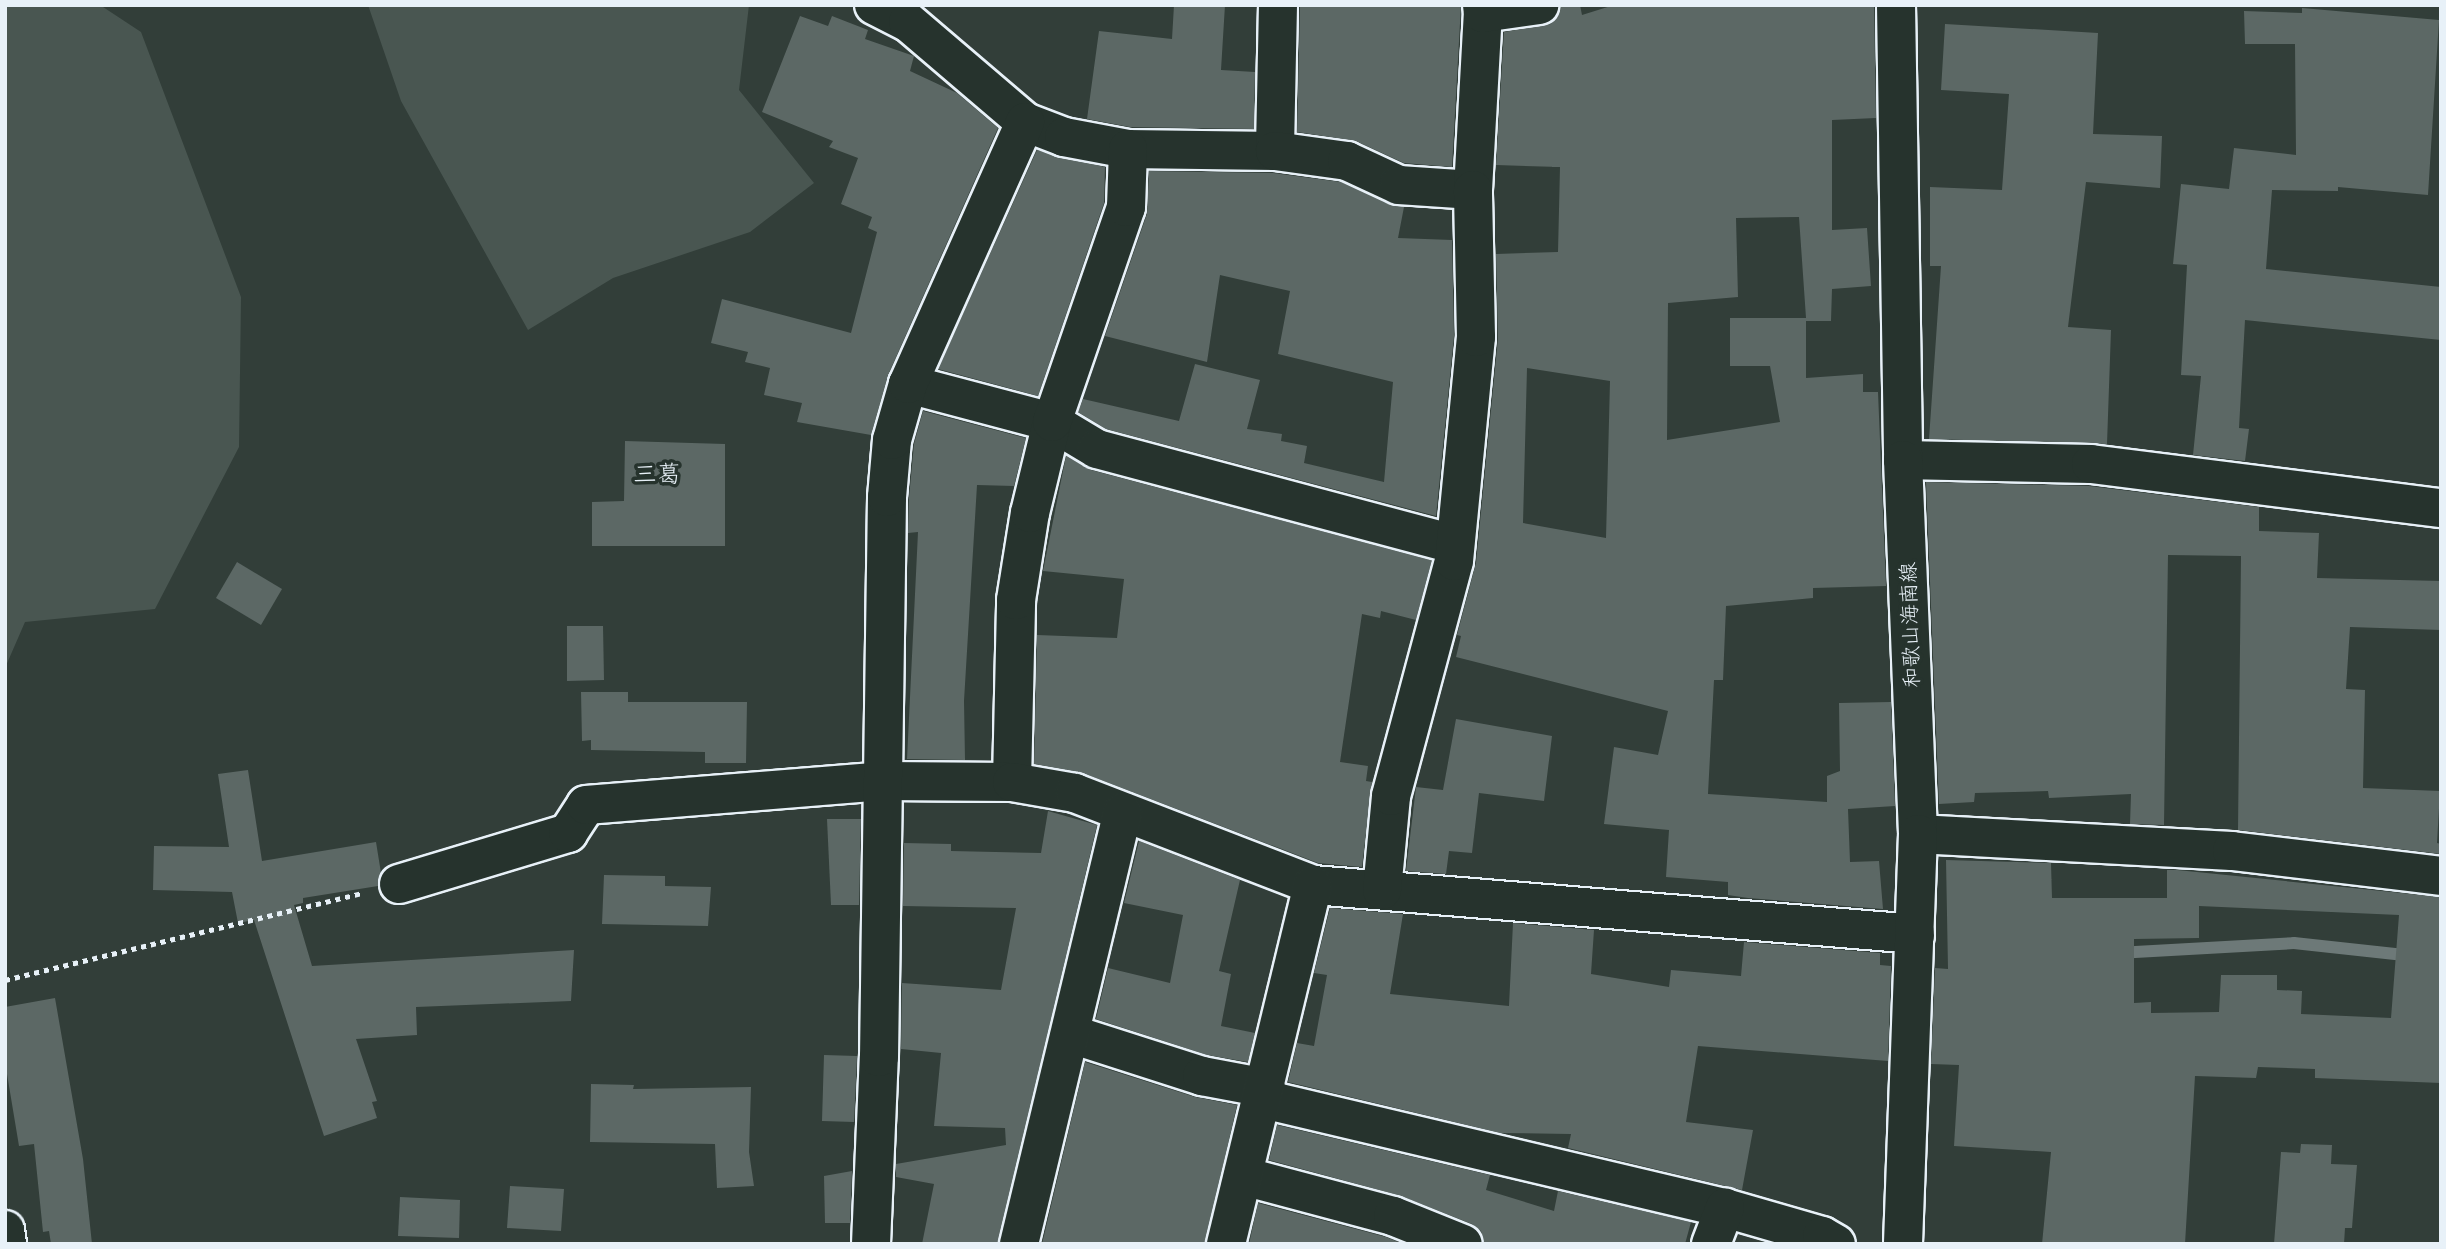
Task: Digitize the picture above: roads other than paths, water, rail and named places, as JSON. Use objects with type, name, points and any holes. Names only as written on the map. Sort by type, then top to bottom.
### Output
[{"type":"street","points":[[874,5],[908,22],[1025,122],[1064,137],[1128,149],[1275,152],[1347,161],[1399,185],[1474,190]]},
{"type":"street","points":[[1275,152],[1278,5]]},
{"type":"street","points":[[1382,890],[1391,796],[1455,544],[1476,337],[1474,190],[1483,9],[1539,5]]},
{"type":"street","name":"和歌山海南線","points":[[1896,5],[1903,460],[1918,834],[1903,1244]]},
{"type":"street","points":[[871,1244],[887,497],[892,440],[908,384],[1025,122]]},
{"type":"street","points":[[1012,782],[1016,600],[1030,513],[1052,422],[1126,207],[1128,149]]},
{"type":"street","points":[[908,384],[1052,422],[1097,449],[1455,544]]},
{"type":"street","points":[[1903,460],[2091,464],[2441,508]]},
{"type":"street","points":[[399,884],[568,833],[586,805],[883,781],[1012,782],[1075,793],[1313,885],[1915,934]]},
{"type":"street","points":[[1018,1244],[1123,812]]},
{"type":"street","points":[[1918,834],[2232,851],[2441,876]]},
{"type":"street","points":[[1226,1244],[1265,1093],[1313,885]]},
{"type":"street","points":[[1071,1034],[1202,1076],[1725,1208],[1822,1236],[1836,1244]]},
{"type":"street","points":[[1243,1176],[1393,1216],[1463,1244]]},
{"type":"street","points":[[1711,1244],[1725,1208]]},
{"type":"street","points":[[5,1230],[7,1244]]},
{"type":"waterway","points":[[2117,953],[2294,943],[2413,956]]},
{"type":"district","name":"三葛","points":[[657,474]]}]
